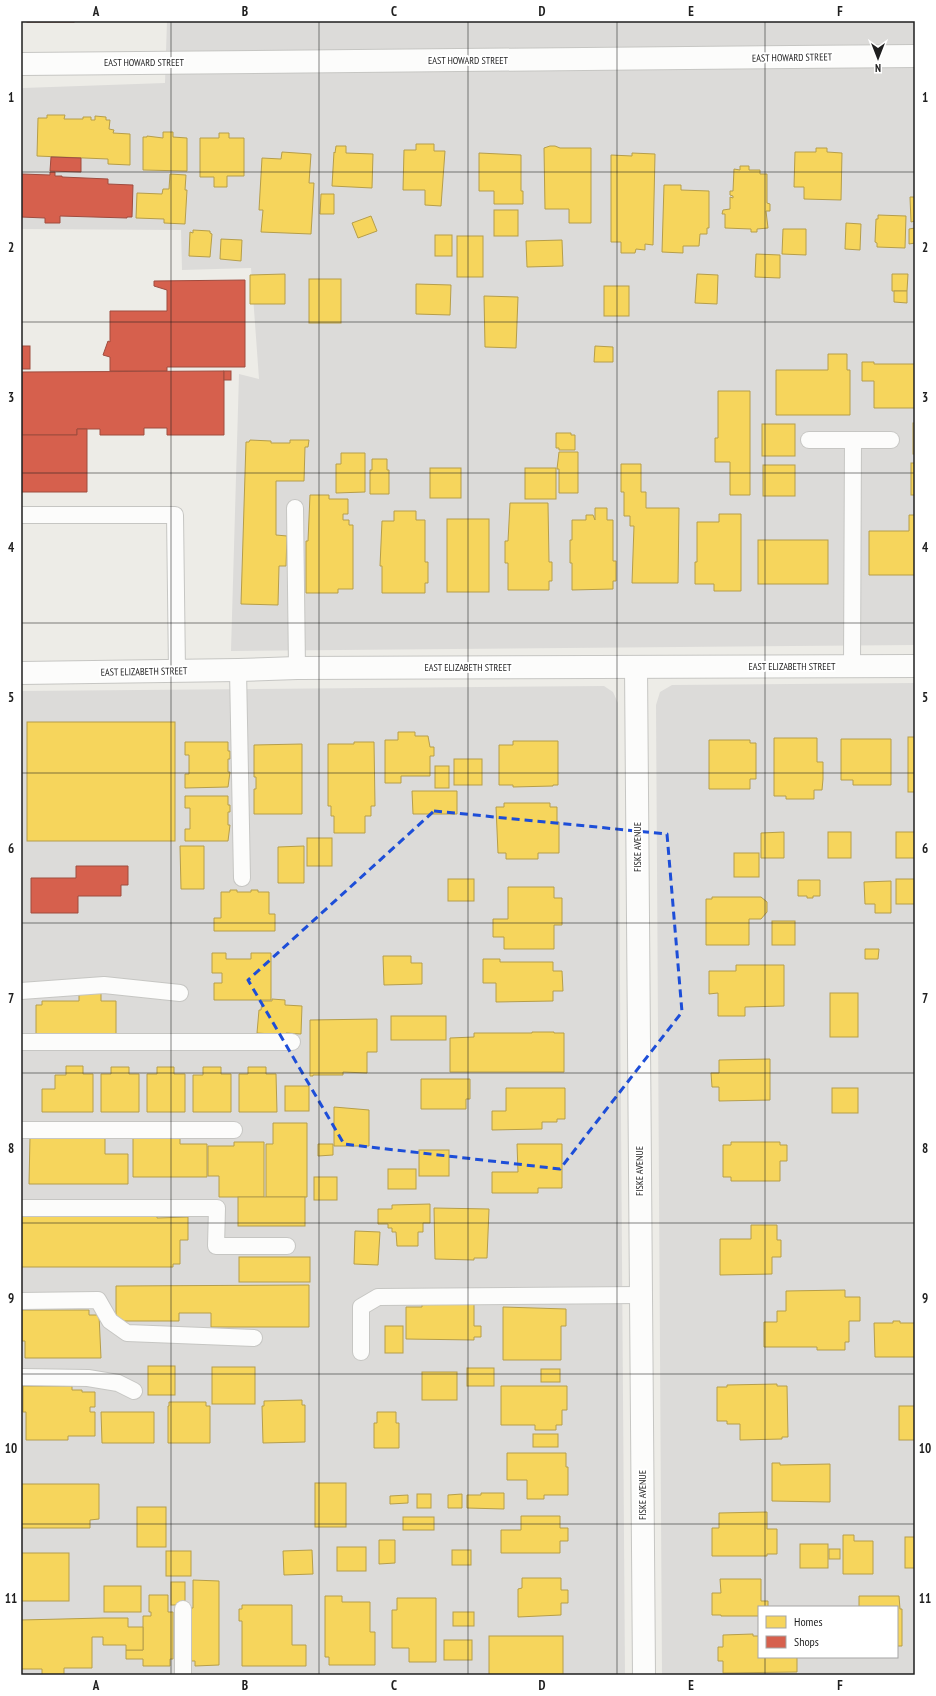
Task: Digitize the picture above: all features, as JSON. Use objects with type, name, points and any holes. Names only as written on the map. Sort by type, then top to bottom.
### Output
[{"type":"street","name":"EAST HOWARD STREET","points":[[21,64],[915,56]]},
{"type":"street","name":"EAST ELIZABETH STREET","points":[[21,673],[297,668],[813,665],[852,667],[915,666]]},
{"type":"street","name":"FISKE AVENUE","points":[[636,666],[644,1675]]},
{"type":"lane","points":[[809,440],[890,440]]},
{"type":"lane","points":[[852,667],[853,440]]},
{"type":"lane","points":[[295,508],[297,668]]},
{"type":"lane","points":[[21,515],[175,515],[177,671]]},
{"type":"lane","points":[[238,670],[242,878]]},
{"type":"lane","points":[[21,992],[104,986],[180,993]]},
{"type":"lane","points":[[21,1042],[292,1042]]},
{"type":"lane","points":[[21,1130],[234,1130]]},
{"type":"lane","points":[[21,1208],[217,1208],[216,1246],[287,1246]]},
{"type":"lane","points":[[361,1352],[361,1307],[378,1297],[641,1295]]},
{"type":"lane","points":[[21,1301],[98,1300],[110,1321],[126,1333],[254,1338]]},
{"type":"lane","points":[[21,1377],[88,1378],[118,1383],[134,1391]]},
{"type":"lane","points":[[183,1608],[183,1675]]},
{"type":"highlighted area","points":[[434,811],[667,834],[682,1012],[560,1169],[344,1144],[248,980]]},
{"type":"shaded area","points":[[167,21],[915,21],[915,645],[231,651],[239,374],[259,379],[251,268],[182,270],[181,230],[21,229],[21,90],[23,88],[165,83]]},
{"type":"shaded area","points":[[915,683],[915,1675],[662,1675],[656,705],[660,692],[672,685]]},
{"type":"shaded area","points":[[604,686],[613,692],[618,703],[625,1675],[21,1675],[21,691]]},
{"type":"building: Homes","points":[[47,115],[65,115],[64,119],[83,119],[83,117],[91,117],[91,120],[95,120],[95,116],[106,117],[106,120],[110,120],[109,129],[114,130],[113,133],[130,134],[130,165],[108,164],[108,159],[37,156],[38,118],[47,118]]},
{"type":"building: Homes","points":[[163,132],[173,132],[173,137],[187,138],[187,171],[143,170],[143,137],[163,138]]},
{"type":"building: Homes","points":[[219,133],[229,133],[229,138],[244,138],[244,176],[227,176],[227,187],[214,187],[214,177],[200,177],[200,138],[219,138]]},
{"type":"building: Homes","points":[[416,144],[434,144],[434,151],[445,151],[441,206],[425,205],[425,190],[403,190],[404,150],[416,150]]},
{"type":"building: Homes","points":[[336,146],[346,146],[346,153],[373,154],[372,188],[332,186],[334,152],[335,153]]},
{"type":"building: Homes","points":[[550,146],[560,148],[591,148],[591,223],[569,223],[569,209],[545,209],[544,148]]},
{"type":"building: Homes","points":[[816,148],[827,148],[827,152],[842,153],[841,200],[804,199],[804,187],[794,187],[795,152],[816,152]]},
{"type":"building: Homes","points":[[282,152],[311,154],[309,183],[314,183],[311,234],[261,232],[263,210],[259,210],[262,158],[281,159]]},
{"type":"building: Homes","points":[[479,153],[521,155],[521,191],[523,191],[523,204],[494,204],[494,191],[479,191]]},
{"type":"building: Homes","points":[[632,153],[655,154],[653,245],[645,244],[645,250],[636,249],[635,253],[621,253],[621,242],[611,242],[611,155],[632,156]]},
{"type":"building: Homes","points":[[740,166],[749,166],[749,170],[760,170],[760,174],[767,174],[767,203],[770,204],[770,211],[766,211],[768,228],[757,229],[757,232],[751,232],[751,229],[725,228],[725,214],[722,214],[723,210],[730,209],[730,197],[733,198],[733,196],[730,195],[730,191],[733,191],[734,169],[740,170]]},
{"type":"building: Homes","points":[[170,174],[186,175],[185,190],[187,190],[185,224],[164,223],[164,219],[136,218],[137,193],[162,194],[163,189],[169,189]]},
{"type":"building: Homes","points":[[664,185],[681,185],[681,190],[709,191],[709,228],[707,228],[707,234],[700,234],[699,246],[683,246],[683,253],[662,252]]},
{"type":"building: Homes","points":[[321,194],[334,194],[334,214],[320,214]]},
{"type":"building: Homes","points":[[910,197],[915,197],[915,221],[911,222]]},
{"type":"building: Homes","points":[[494,210],[518,210],[518,236],[494,236]]},
{"type":"building: Homes","points":[[878,215],[906,216],[905,248],[877,247],[877,243],[875,242],[876,219],[878,219]]},
{"type":"building: Homes","points":[[371,216],[377,231],[358,238],[352,223]]},
{"type":"building: Homes","points":[[846,223],[861,224],[860,250],[845,249]]},
{"type":"building: Homes","points":[[915,228],[915,243],[909,244],[909,229]]},
{"type":"building: Homes","points":[[783,229],[806,229],[806,255],[782,254]]},
{"type":"building: Homes","points":[[193,230],[210,231],[212,234],[210,257],[189,256],[190,232],[193,233]]},
{"type":"building: Homes","points":[[435,235],[452,235],[452,256],[435,256]]},
{"type":"building: Homes","points":[[457,236],[483,236],[483,277],[457,277]]},
{"type":"building: Homes","points":[[221,239],[242,240],[241,261],[220,259]]},
{"type":"building: Homes","points":[[562,240],[563,266],[527,267],[526,241]]},
{"type":"building: Homes","points":[[756,254],[780,255],[780,278],[755,277]]},
{"type":"building: Homes","points":[[285,274],[285,304],[250,304],[250,275]]},
{"type":"building: Homes","points":[[697,274],[718,275],[717,304],[695,303]]},
{"type":"building: Homes","points":[[892,274],[908,274],[907,291],[892,291]]},
{"type":"building: Homes","points":[[309,279],[341,279],[341,323],[309,323]]},
{"type":"building: Homes","points":[[416,284],[451,285],[450,315],[416,314]]},
{"type":"building: Homes","points":[[604,286],[629,286],[629,316],[604,316]]},
{"type":"building: Homes","points":[[894,291],[907,291],[907,303],[894,302]]},
{"type":"building: Homes","points":[[484,296],[518,297],[516,348],[485,347]]},
{"type":"building: Homes","points":[[595,346],[613,347],[613,362],[594,362]]},
{"type":"building: Homes","points":[[828,354],[847,354],[847,370],[850,370],[850,415],[776,415],[776,370],[828,370]]},
{"type":"building: Homes","points":[[862,362],[874,362],[874,364],[915,364],[915,408],[874,408],[874,381],[862,381]]},
{"type":"building: Homes","points":[[718,391],[750,391],[750,495],[730,495],[730,462],[715,462],[715,438],[718,438]]},
{"type":"building: Homes","points":[[913,423],[915,423],[915,454],[913,454]]},
{"type":"building: Homes","points":[[762,424],[795,424],[795,456],[762,456]]},
{"type":"building: Homes","points":[[556,433],[571,433],[571,435],[575,435],[575,450],[559,450],[559,448],[556,448]]},
{"type":"building: Homes","points":[[250,440],[271,441],[271,443],[290,443],[290,440],[309,440],[308,447],[305,447],[304,481],[276,481],[276,535],[287,536],[286,566],[279,566],[278,605],[241,604],[246,442],[249,442]]},
{"type":"building: Homes","points":[[559,452],[578,452],[578,493],[559,493],[559,469],[557,469]]},
{"type":"building: Homes","points":[[341,453],[365,453],[365,492],[336,493],[336,464],[341,464]]},
{"type":"building: Homes","points":[[372,459],[387,459],[387,470],[389,470],[389,494],[370,494],[370,470],[372,470]]},
{"type":"building: Homes","points":[[911,463],[915,463],[915,495],[911,495]]},
{"type":"building: Homes","points":[[621,464],[641,464],[641,492],[646,492],[646,508],[679,508],[678,583],[632,583],[634,526],[630,526],[630,516],[624,516],[624,492],[621,492]]},
{"type":"building: Homes","points":[[763,465],[795,465],[795,496],[763,496]]},
{"type":"building: Homes","points":[[430,468],[461,468],[461,498],[430,498]]},
{"type":"building: Homes","points":[[525,468],[556,468],[556,499],[525,499]]},
{"type":"building: Homes","points":[[310,495],[329,495],[329,499],[348,499],[348,514],[343,514],[343,520],[349,520],[349,525],[353,525],[353,589],[338,589],[338,593],[306,593],[306,541],[308,541]]},
{"type":"building: Homes","points":[[510,503],[548,503],[549,562],[552,562],[552,581],[549,581],[549,590],[508,590],[508,563],[505,563],[505,541],[508,541]]},
{"type":"building: Homes","points":[[595,508],[607,508],[607,520],[613,520],[613,561],[616,561],[616,581],[613,581],[613,589],[572,590],[570,540],[572,540],[572,520],[586,520],[586,515],[593,515],[595,520]]},
{"type":"building: Homes","points":[[394,511],[416,511],[416,520],[425,520],[425,562],[428,562],[428,583],[425,583],[425,593],[382,593],[382,566],[380,566],[382,521],[394,521]]},
{"type":"building: Homes","points":[[719,514],[741,514],[741,591],[714,591],[714,584],[695,584],[695,562],[697,562],[697,522],[719,522]]},
{"type":"building: Homes","points":[[909,515],[915,515],[915,575],[869,575],[869,531],[909,531]]},
{"type":"building: Homes","points":[[447,519],[489,519],[489,592],[447,592]]},
{"type":"building: Homes","points":[[758,540],[828,540],[828,584],[758,584]]},
{"type":"building: Homes","points":[[27,722],[175,722],[175,841],[27,841]]},
{"type":"building: Homes","points":[[398,732],[415,732],[415,736],[428,736],[430,747],[434,747],[434,756],[430,756],[430,776],[401,776],[401,783],[385,783],[385,740],[398,740]]},
{"type":"building: Homes","points":[[908,737],[915,737],[915,792],[908,792]]},
{"type":"building: Homes","points":[[774,738],[817,738],[817,762],[823,762],[823,779],[822,790],[814,790],[814,799],[786,799],[786,796],[774,796]]},
{"type":"building: Homes","points":[[841,739],[891,739],[891,785],[853,785],[853,780],[841,780]]},
{"type":"building: Homes","points":[[709,740],[750,740],[750,743],[756,743],[756,779],[750,779],[750,789],[709,789]]},
{"type":"building: Homes","points":[[513,741],[558,741],[558,785],[513,787],[513,785],[499,785],[499,745],[513,745]]},
{"type":"building: Homes","points":[[185,742],[228,742],[230,759],[228,759],[228,772],[230,772],[228,787],[185,788],[185,774],[189,774],[189,755],[185,755]]},
{"type":"building: Homes","points":[[354,742],[374,742],[375,806],[371,806],[371,816],[365,816],[365,833],[334,833],[334,816],[331,816],[331,806],[328,806],[328,744],[354,744]]},
{"type":"building: Homes","points":[[302,744],[302,814],[254,814],[254,789],[256,789],[256,777],[254,777],[254,745]]},
{"type":"building: Homes","points":[[454,759],[482,759],[482,785],[454,785]]},
{"type":"building: Homes","points":[[435,766],[449,766],[449,788],[435,788]]},
{"type":"building: Homes","points":[[412,791],[457,791],[457,814],[413,814]]},
{"type":"building: Homes","points":[[185,796],[228,796],[230,812],[228,812],[228,825],[230,825],[228,841],[185,841],[185,829],[190,829],[190,808],[185,808]]},
{"type":"building: Homes","points":[[504,803],[550,803],[550,807],[557,807],[557,822],[559,822],[559,853],[538,853],[538,859],[506,859],[506,853],[498,853],[496,807],[504,807]]},
{"type":"building: Homes","points":[[784,832],[784,858],[761,858],[761,833]]},
{"type":"building: Homes","points":[[828,832],[851,832],[851,858],[828,858]]},
{"type":"building: Homes","points":[[896,832],[915,832],[915,858],[896,858]]},
{"type":"building: Homes","points":[[307,838],[332,838],[332,866],[307,866]]},
{"type":"building: Homes","points":[[180,846],[204,846],[204,889],[181,889]]},
{"type":"building: Homes","points":[[304,846],[304,883],[278,883],[278,847]]},
{"type":"building: Homes","points":[[734,853],[759,853],[759,877],[734,877]]},
{"type":"building: Homes","points":[[448,879],[474,879],[474,901],[448,901]]},
{"type":"building: Homes","points":[[896,879],[915,879],[915,904],[896,904]]},
{"type":"building: Homes","points":[[798,880],[820,880],[820,896],[807,898],[807,896],[798,896]]},
{"type":"building: Homes","points":[[891,881],[891,913],[875,913],[875,904],[865,904],[864,882]]},
{"type":"building: Homes","points":[[508,887],[554,887],[554,898],[562,898],[562,925],[554,925],[554,949],[504,949],[504,937],[493,937],[493,919],[508,919]]},
{"type":"building: Homes","points":[[230,890],[237,890],[237,892],[251,892],[251,890],[258,890],[258,892],[269,892],[269,914],[275,914],[275,931],[214,931],[214,918],[221,918],[221,892],[230,892]]},
{"type":"building: Homes","points":[[712,897],[761,897],[767,902],[767,912],[761,919],[749,919],[749,945],[706,945],[706,899],[712,899]]},
{"type":"building: Homes","points":[[772,921],[795,921],[795,945],[772,945]]},
{"type":"building: Homes","points":[[865,949],[879,949],[878,959],[865,959]]},
{"type":"building: Homes","points":[[212,953],[226,953],[226,959],[251,959],[251,953],[271,953],[271,1000],[214,1000],[214,983],[222,983],[222,973],[212,973]]},
{"type":"building: Homes","points":[[383,956],[411,956],[411,963],[422,963],[422,984],[384,985]]},
{"type":"building: Homes","points":[[483,959],[500,959],[500,962],[553,962],[553,971],[562,971],[563,991],[553,991],[553,1001],[496,1002],[496,983],[483,983]]},
{"type":"building: Homes","points":[[736,965],[784,965],[784,1006],[745,1007],[745,1016],[718,1016],[718,993],[709,994],[709,971],[736,971]]},
{"type":"building: Homes","points":[[79,992],[101,992],[101,1001],[116,1001],[116,1037],[36,1035],[36,1005],[42,1005],[42,1001],[79,1001]]},
{"type":"building: Homes","points":[[830,993],[858,993],[858,1037],[830,1037]]},
{"type":"building: Homes","points":[[272,999],[285,1000],[285,1005],[302,1006],[301,1034],[286,1033],[286,1035],[257,1033],[259,1010],[261,1010],[262,1001],[272,1001]]},
{"type":"building: Homes","points":[[391,1016],[446,1016],[446,1040],[391,1040]]},
{"type":"building: Homes","points":[[377,1019],[377,1052],[367,1052],[367,1073],[343,1072],[343,1075],[310,1076],[310,1020]]},
{"type":"building: Homes","points":[[474,1033],[564,1033],[564,1072],[450,1072],[450,1038],[474,1037]]},
{"type":"building: Homes","points":[[770,1059],[770,1100],[719,1101],[719,1087],[712,1087],[711,1073],[719,1073],[719,1060]]},
{"type":"building: Homes","points":[[66,1066],[83,1066],[83,1074],[93,1074],[93,1112],[42,1112],[42,1089],[55,1089],[55,1075],[66,1075]]},
{"type":"building: Homes","points":[[111,1067],[129,1067],[129,1074],[139,1074],[139,1112],[101,1112],[101,1074],[111,1074]]},
{"type":"building: Homes","points":[[157,1067],[174,1067],[174,1074],[185,1074],[185,1112],[147,1112],[147,1074],[157,1074]]},
{"type":"building: Homes","points":[[203,1067],[221,1067],[221,1074],[231,1074],[231,1112],[193,1112],[193,1075],[203,1075]]},
{"type":"building: Homes","points":[[248,1067],[266,1067],[266,1074],[276,1074],[277,1112],[239,1112],[239,1074],[248,1074]]},
{"type":"building: Homes","points":[[421,1079],[470,1079],[470,1099],[466,1099],[466,1109],[421,1109]]},
{"type":"building: Homes","points":[[285,1086],[309,1086],[309,1111],[285,1111]]},
{"type":"building: Homes","points":[[506,1088],[565,1088],[565,1119],[557,1119],[557,1122],[542,1122],[542,1129],[492,1130],[492,1111],[506,1111]]},
{"type":"building: Homes","points":[[832,1088],[858,1088],[858,1113],[832,1113]]},
{"type":"building: Homes","points":[[334,1107],[369,1110],[369,1146],[334,1146]]},
{"type":"building: Homes","points":[[273,1123],[307,1123],[307,1197],[266,1197],[266,1144],[273,1144]]},
{"type":"building: Homes","points":[[133,1136],[180,1136],[180,1144],[207,1144],[207,1177],[133,1177]]},
{"type":"building: Homes","points":[[30,1137],[105,1137],[105,1154],[128,1154],[128,1184],[29,1184]]},
{"type":"building: Homes","points":[[234,1142],[264,1142],[264,1197],[219,1197],[219,1176],[208,1176],[208,1146],[234,1146]]},
{"type":"building: Homes","points":[[731,1142],[780,1142],[780,1145],[787,1145],[787,1161],[780,1161],[780,1181],[731,1181],[731,1177],[723,1177],[723,1145],[731,1145]]},
{"type":"building: Homes","points":[[318,1144],[333,1144],[333,1155],[318,1156]]},
{"type":"building: Homes","points":[[517,1144],[562,1144],[562,1188],[538,1188],[538,1193],[492,1193],[492,1172],[518,1172]]},
{"type":"building: Homes","points":[[419,1150],[449,1150],[449,1176],[419,1176]]},
{"type":"building: Homes","points":[[388,1169],[416,1169],[416,1189],[388,1189]]},
{"type":"building: Homes","points":[[314,1177],[337,1177],[337,1200],[314,1200]]},
{"type":"building: Homes","points":[[238,1197],[305,1197],[305,1226],[238,1226]]},
{"type":"building: Homes","points":[[430,1204],[430,1223],[423,1223],[423,1232],[418,1232],[418,1246],[397,1246],[396,1232],[392,1232],[392,1228],[388,1228],[388,1224],[378,1224],[378,1209],[392,1209],[392,1205]]},
{"type":"building: Homes","points":[[434,1208],[489,1209],[487,1258],[474,1258],[474,1260],[435,1259]]},
{"type":"building: Homes","points":[[21,1213],[157,1213],[157,1218],[188,1217],[188,1240],[180,1240],[180,1264],[173,1264],[173,1267],[21,1267]]},
{"type":"building: Homes","points":[[751,1225],[777,1225],[777,1240],[781,1240],[781,1257],[772,1257],[772,1274],[720,1275],[720,1239],[751,1239]]},
{"type":"building: Homes","points":[[355,1231],[380,1232],[378,1265],[354,1264]]},
{"type":"building: Homes","points":[[239,1257],[310,1257],[310,1282],[239,1282]]},
{"type":"building: Homes","points":[[309,1285],[309,1327],[211,1327],[211,1313],[179,1313],[179,1321],[116,1321],[116,1286]]},
{"type":"building: Homes","points":[[845,1290],[845,1297],[860,1297],[860,1321],[849,1321],[849,1342],[845,1342],[845,1350],[817,1350],[817,1347],[764,1347],[764,1322],[777,1322],[777,1311],[786,1311],[786,1291]]},
{"type":"building: Homes","points":[[422,1304],[474,1304],[474,1326],[481,1326],[481,1337],[474,1337],[474,1340],[406,1339],[406,1307],[422,1307]]},
{"type":"building: Homes","points":[[503,1307],[566,1309],[566,1326],[561,1326],[561,1360],[503,1360]]},
{"type":"building: Homes","points":[[22,1310],[89,1310],[89,1315],[99,1315],[101,1358],[25,1358],[25,1341],[22,1341]]},
{"type":"building: Homes","points":[[893,1321],[900,1321],[900,1323],[915,1323],[915,1357],[875,1357],[874,1323],[893,1323]]},
{"type":"building: Homes","points":[[385,1326],[403,1326],[403,1353],[385,1353]]},
{"type":"building: Homes","points":[[148,1366],[175,1366],[175,1395],[148,1395]]},
{"type":"building: Homes","points":[[212,1367],[255,1367],[255,1404],[212,1404]]},
{"type":"building: Homes","points":[[467,1368],[494,1368],[494,1386],[467,1386]]},
{"type":"building: Homes","points":[[541,1369],[560,1369],[560,1382],[541,1382]]},
{"type":"building: Homes","points":[[422,1372],[457,1372],[457,1400],[422,1400]]},
{"type":"building: Homes","points":[[777,1384],[777,1386],[787,1386],[788,1437],[782,1437],[782,1439],[740,1440],[740,1424],[727,1424],[727,1421],[717,1421],[717,1387],[727,1387],[727,1385]]},
{"type":"building: Homes","points":[[23,1386],[72,1386],[72,1390],[95,1392],[95,1407],[90,1407],[90,1412],[95,1412],[95,1436],[68,1436],[68,1440],[26,1440],[26,1412],[23,1412]]},
{"type":"building: Homes","points":[[501,1386],[567,1386],[567,1410],[562,1410],[562,1425],[556,1425],[556,1430],[535,1430],[535,1425],[501,1425]]},
{"type":"building: Homes","points":[[302,1400],[302,1405],[305,1405],[305,1442],[263,1443],[262,1406],[264,1406],[264,1401]]},
{"type":"building: Homes","points":[[169,1402],[206,1402],[206,1406],[210,1406],[210,1443],[168,1443]]},
{"type":"building: Homes","points":[[899,1406],[915,1406],[915,1440],[899,1440]]},
{"type":"building: Homes","points":[[101,1412],[154,1412],[154,1443],[102,1443]]},
{"type":"building: Homes","points":[[377,1412],[396,1412],[396,1423],[399,1423],[399,1448],[374,1448],[374,1423],[377,1423]]},
{"type":"building: Homes","points":[[533,1434],[558,1434],[558,1447],[533,1447]]},
{"type":"building: Homes","points":[[507,1453],[566,1453],[566,1467],[568,1467],[568,1495],[544,1495],[544,1499],[527,1499],[527,1480],[507,1480]]},
{"type":"building: Homes","points":[[772,1463],[780,1463],[780,1465],[830,1464],[830,1502],[772,1501]]},
{"type":"building: Homes","points":[[315,1483],[346,1483],[346,1527],[315,1527]]},
{"type":"building: Homes","points":[[21,1484],[99,1484],[99,1519],[90,1520],[90,1528],[21,1528]]},
{"type":"building: Homes","points":[[481,1493],[504,1493],[504,1509],[467,1508],[467,1495],[481,1495]]},
{"type":"building: Homes","points":[[417,1494],[431,1494],[431,1508],[417,1508]]},
{"type":"building: Homes","points":[[462,1494],[462,1508],[448,1508],[448,1495]]},
{"type":"building: Homes","points":[[408,1495],[408,1503],[390,1504],[390,1496]]},
{"type":"building: Homes","points":[[137,1507],[166,1507],[166,1547],[137,1547]]},
{"type":"building: Homes","points":[[767,1512],[767,1529],[777,1529],[777,1554],[767,1554],[767,1556],[712,1556],[712,1528],[719,1528],[719,1513]]},
{"type":"building: Homes","points":[[521,1516],[560,1516],[560,1528],[568,1528],[568,1541],[560,1541],[560,1553],[501,1553],[501,1530],[521,1530]]},
{"type":"building: Homes","points":[[403,1517],[434,1517],[434,1530],[403,1530]]},
{"type":"building: Homes","points":[[843,1535],[854,1535],[854,1541],[873,1541],[873,1574],[843,1574]]},
{"type":"building: Homes","points":[[905,1537],[915,1537],[915,1568],[905,1568]]},
{"type":"building: Homes","points":[[379,1540],[395,1540],[395,1563],[379,1564]]},
{"type":"building: Homes","points":[[800,1544],[828,1544],[828,1568],[800,1568]]},
{"type":"building: Homes","points":[[337,1547],[366,1547],[366,1571],[337,1571]]},
{"type":"building: Homes","points":[[829,1549],[840,1549],[840,1559],[829,1559]]},
{"type":"building: Homes","points":[[312,1550],[313,1574],[284,1575],[283,1551]]},
{"type":"building: Homes","points":[[452,1550],[471,1550],[471,1565],[452,1565]]},
{"type":"building: Homes","points":[[166,1551],[191,1551],[191,1576],[166,1576]]},
{"type":"building: Homes","points":[[21,1553],[69,1553],[69,1601],[21,1601]]},
{"type":"building: Homes","points":[[522,1578],[561,1578],[561,1590],[568,1590],[568,1603],[561,1603],[561,1615],[518,1617],[518,1589],[522,1588]]},
{"type":"building: Homes","points":[[720,1579],[761,1579],[761,1601],[768,1601],[768,1606],[758,1606],[758,1616],[712,1615],[712,1593],[721,1593]]},
{"type":"building: Homes","points":[[193,1580],[219,1581],[219,1665],[195,1666],[195,1661],[188,1661],[188,1608],[193,1608]]},
{"type":"building: Homes","points":[[171,1582],[185,1582],[185,1605],[171,1605]]},
{"type":"building: Homes","points":[[104,1586],[141,1586],[141,1612],[104,1612]]},
{"type":"building: Homes","points":[[149,1595],[168,1595],[168,1612],[173,1612],[173,1659],[170,1659],[170,1666],[143,1666],[143,1659],[126,1659],[126,1650],[143,1650],[143,1616],[151,1616],[151,1612],[149,1612]]},
{"type":"building: Homes","points":[[325,1596],[342,1596],[342,1602],[370,1602],[370,1632],[375,1632],[375,1665],[329,1665],[329,1657],[325,1657]]},
{"type":"building: Homes","points":[[859,1596],[899,1596],[900,1609],[902,1609],[902,1646],[898,1646],[898,1606],[859,1606]]},
{"type":"building: Homes","points":[[397,1598],[436,1598],[436,1662],[409,1662],[409,1648],[392,1648],[392,1610],[397,1610]]},
{"type":"building: Homes","points":[[242,1605],[292,1605],[292,1645],[306,1645],[306,1666],[242,1666],[242,1621],[239,1621],[239,1609],[242,1609]]},
{"type":"building: Homes","points":[[453,1612],[474,1612],[474,1626],[453,1626]]},
{"type":"building: Homes","points":[[128,1618],[128,1627],[143,1627],[143,1650],[126,1650],[126,1645],[103,1645],[103,1637],[92,1637],[92,1668],[64,1668],[64,1675],[42,1675],[42,1669],[21,1669],[21,1620]]},
{"type":"building: Homes","points":[[753,1634],[753,1636],[758,1636],[758,1658],[797,1658],[797,1672],[723,1673],[723,1661],[718,1661],[718,1647],[723,1647],[723,1635]]},
{"type":"building: Homes","points":[[489,1636],[563,1636],[563,1675],[489,1675]]},
{"type":"building: Homes","points":[[444,1640],[472,1640],[472,1660],[444,1660]]},
{"type":"building: Shops","points":[[74,21],[74,22],[27,22]]},
{"type":"building: Shops","points":[[51,157],[81,158],[81,172],[50,171]]},
{"type":"building: Shops","points":[[50,172],[55,172],[55,176],[108,179],[108,184],[133,185],[132,217],[60,216],[60,223],[45,223],[45,218],[21,217],[21,174],[50,175]]},
{"type":"building: Shops","points":[[245,280],[245,367],[167,367],[167,371],[110,371],[110,357],[103,355],[108,341],[110,342],[110,311],[167,311],[167,290],[154,286],[154,281]]},
{"type":"building: Shops","points":[[21,346],[30,346],[30,369],[21,369]]},
{"type":"building: Shops","points":[[224,371],[224,435],[167,435],[167,428],[144,428],[144,435],[100,435],[100,429],[77,429],[77,435],[22,435],[22,372]]},
{"type":"building: Shops","points":[[224,371],[231,371],[231,380],[224,380]]},
{"type":"building: Shops","points":[[77,429],[87,429],[87,492],[21,492],[21,435],[77,435]]},
{"type":"building: Shops","points":[[76,866],[128,866],[128,885],[121,885],[121,896],[78,896],[78,913],[31,913],[31,878],[76,878]]}]
